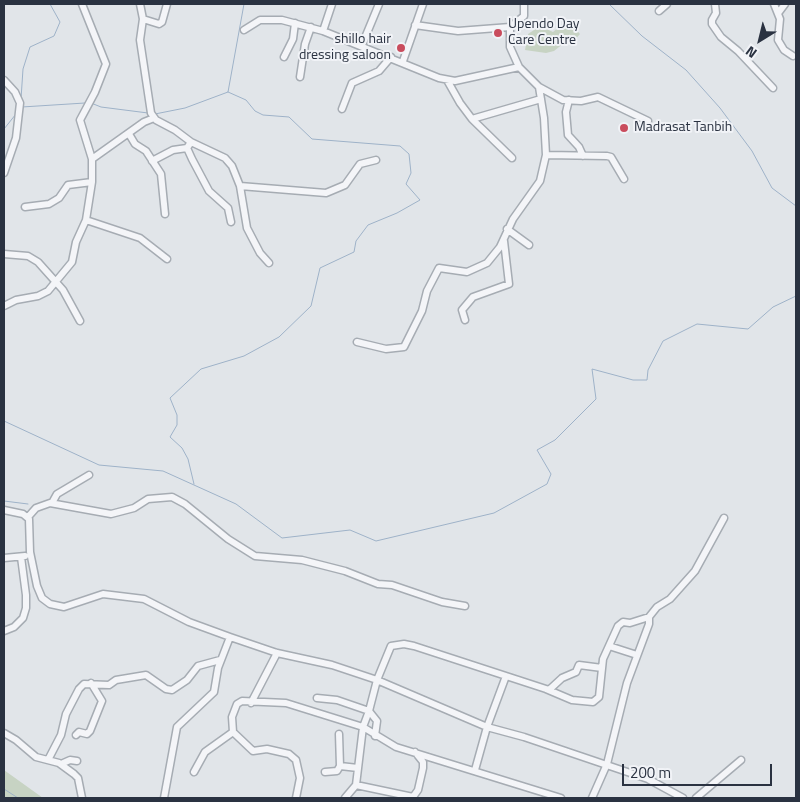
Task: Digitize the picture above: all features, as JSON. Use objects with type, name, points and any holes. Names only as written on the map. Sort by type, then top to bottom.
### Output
[{"type":"street","points":[[4,306],[16,300],[43,294],[72,262],[76,242],[86,220],[92,182],[92,159],[80,120],[99,85],[106,64],[82,4]]},
{"type":"street","points":[[140,4],[143,19],[140,40],[147,96],[154,118],[176,130],[189,145],[209,191],[228,208],[231,222]]},
{"type":"street","points":[[143,19],[159,24],[162,22],[167,4]]},
{"type":"street","points":[[323,31],[332,4]]},
{"type":"street","points":[[362,45],[379,4]]},
{"type":"street","points":[[403,62],[424,4]]},
{"type":"street","points":[[415,25],[458,31],[510,27],[524,16],[524,4]]},
{"type":"street","points":[[659,11],[667,4]]},
{"type":"street","points":[[715,4],[716,13],[712,24],[721,36],[738,50],[773,88]]},
{"type":"street","points":[[774,4],[779,12],[778,40],[784,50],[793,56]]},
{"type":"street","points":[[779,12],[785,4]]},
{"type":"street","points":[[244,30],[260,20],[269,18],[312,27],[362,45],[447,80],[455,81],[519,67]]},
{"type":"street","points":[[284,57],[293,39],[294,23]]},
{"type":"street","points":[[300,77],[306,44],[312,27]]},
{"type":"street","points":[[510,27],[510,47],[519,67],[539,87],[555,96],[569,100],[581,101],[598,97],[648,120]]},
{"type":"street","points":[[342,108],[352,83],[379,71],[392,57]]},
{"type":"street","points":[[4,80],[15,92],[20,103],[16,138],[4,173]]},
{"type":"street","points":[[447,80],[472,119],[512,158]]},
{"type":"street","points":[[356,342],[386,350],[404,347],[422,311],[427,291],[439,268],[467,272],[479,268],[487,263],[504,240],[507,229],[540,181],[546,155],[544,118],[539,87]]},
{"type":"street","points":[[472,119],[541,100]]},
{"type":"street","points":[[569,100],[566,112],[568,135],[579,147],[583,156]]},
{"type":"street","points":[[92,159],[144,122],[154,118]]},
{"type":"street","points":[[129,134],[135,144],[146,151],[162,178],[165,214]]},
{"type":"street","points":[[152,161],[173,150],[189,145],[225,158],[236,173],[247,228],[260,254],[268,262]]},
{"type":"street","points":[[546,155],[611,157],[624,179]]},
{"type":"street","points":[[240,186],[326,193],[345,184],[360,164],[376,160]]},
{"type":"street","points":[[25,207],[49,204],[59,198],[68,185],[92,182]]},
{"type":"street","points":[[86,220],[140,238],[167,259]]},
{"type":"street","points":[[507,229],[529,245]]},
{"type":"street","points":[[465,320],[462,310],[473,297],[509,284],[504,240]]},
{"type":"street","points":[[4,254],[31,257],[56,280],[80,321]]},
{"type":"street","points":[[52,503],[57,494],[89,475]]},
{"type":"street","points":[[28,517],[36,508],[52,503],[112,514],[134,508],[148,500],[172,497],[185,504],[228,539],[257,557],[302,560],[345,570],[378,584],[392,586],[442,602],[465,606]]},
{"type":"street","points":[[4,510],[28,517]]},
{"type":"street","points":[[28,517],[30,522],[30,552],[36,586],[42,598],[50,604],[64,607],[103,594],[144,599],[189,622],[277,653],[332,665],[376,680],[487,727],[607,764],[648,779],[683,798]]},
{"type":"street","points":[[345,798],[356,786],[363,727],[369,711],[376,680],[390,646],[396,644],[414,646],[577,701],[596,702],[600,694],[603,659],[621,622],[630,623],[649,617],[657,607],[670,599],[695,571],[724,518]]},
{"type":"street","points":[[4,558],[22,557],[30,552]]},
{"type":"street","points":[[4,631],[14,627],[23,618],[26,608],[22,557]]},
{"type":"street","points":[[592,798],[607,764],[627,683],[649,624],[649,617]]},
{"type":"street","points":[[164,798],[177,727],[214,692],[220,660],[230,637]]},
{"type":"street","points":[[609,646],[637,655]]},
{"type":"street","points":[[251,702],[277,653]]},
{"type":"street","points":[[48,760],[61,735],[66,714],[79,689],[84,684],[109,685],[120,678],[146,675],[169,691],[178,688],[198,666],[220,660]]},
{"type":"street","points":[[549,690],[562,678],[576,672],[579,664],[602,668]]},
{"type":"street","points":[[476,770],[487,727],[506,676]]},
{"type":"street","points":[[76,735],[79,732],[87,734],[90,731],[102,701],[91,683]]},
{"type":"street","points":[[317,698],[337,700],[369,711],[376,721],[375,736]]},
{"type":"street","points":[[296,798],[300,778],[296,760],[282,750],[267,748],[253,751],[233,732],[231,726],[234,707],[242,702],[278,702],[294,705],[363,727],[396,747],[476,770],[561,798]]},
{"type":"street","points":[[194,772],[205,752],[233,732]]},
{"type":"street","points":[[4,733],[16,740],[36,757],[61,764],[78,778],[82,798]]},
{"type":"street","points":[[325,772],[335,772],[340,766],[339,734]]},
{"type":"street","points":[[356,786],[414,798],[418,790],[423,768],[422,762],[415,752]]},
{"type":"street","points":[[61,764],[68,760],[77,761]]},
{"type":"street","points":[[696,798],[741,760]]},
{"type":"street","points":[[340,766],[358,768]]},
{"type":"green space","points":[[567,20],[580,34],[571,44],[564,43],[554,51],[546,53],[525,50],[528,34],[540,26],[553,32]]},
{"type":"green space","points":[[4,770],[43,798],[4,798]]},
{"type":"waterway","points":[[21,99],[23,69],[30,47],[54,36],[60,22],[50,4]]},
{"type":"waterway","points":[[155,114],[185,108],[228,92],[244,4]]},
{"type":"waterway","points":[[609,4],[642,36],[686,70],[720,108],[752,151],[772,188],[796,206]]},
{"type":"waterway","points":[[194,484],[188,459],[182,448],[170,437],[177,425],[177,415],[170,398],[201,369],[244,356],[279,337],[311,306],[320,268],[354,252],[356,241],[368,225],[397,213],[420,200],[406,184],[411,173],[409,154],[400,146],[312,139],[289,117],[263,115],[255,111],[246,100],[228,92]]},
{"type":"waterway","points":[[22,107],[85,103]]},
{"type":"waterway","points":[[91,103],[101,107],[148,113]]},
{"type":"waterway","points":[[4,129],[16,114]]},
{"type":"waterway","points":[[4,421],[99,465],[163,471],[236,504],[282,538],[350,530],[376,541],[494,513],[547,484],[551,474],[537,450],[555,440],[596,399],[592,369],[633,380],[647,380],[648,370],[663,341],[697,324],[748,329],[773,307],[796,296]]},
{"type":"waterway","points":[[4,501],[28,504]]},
{"type":"waterway","points":[[4,789],[18,798]]},
{"type":"place","name":"Upendo Day Care Centre","points":[[498,33]]},
{"type":"place","name":"shillo hair dressing saloon","points":[[401,48]]},
{"type":"place","name":"Madrasat Tanbih","points":[[624,128]]}]
